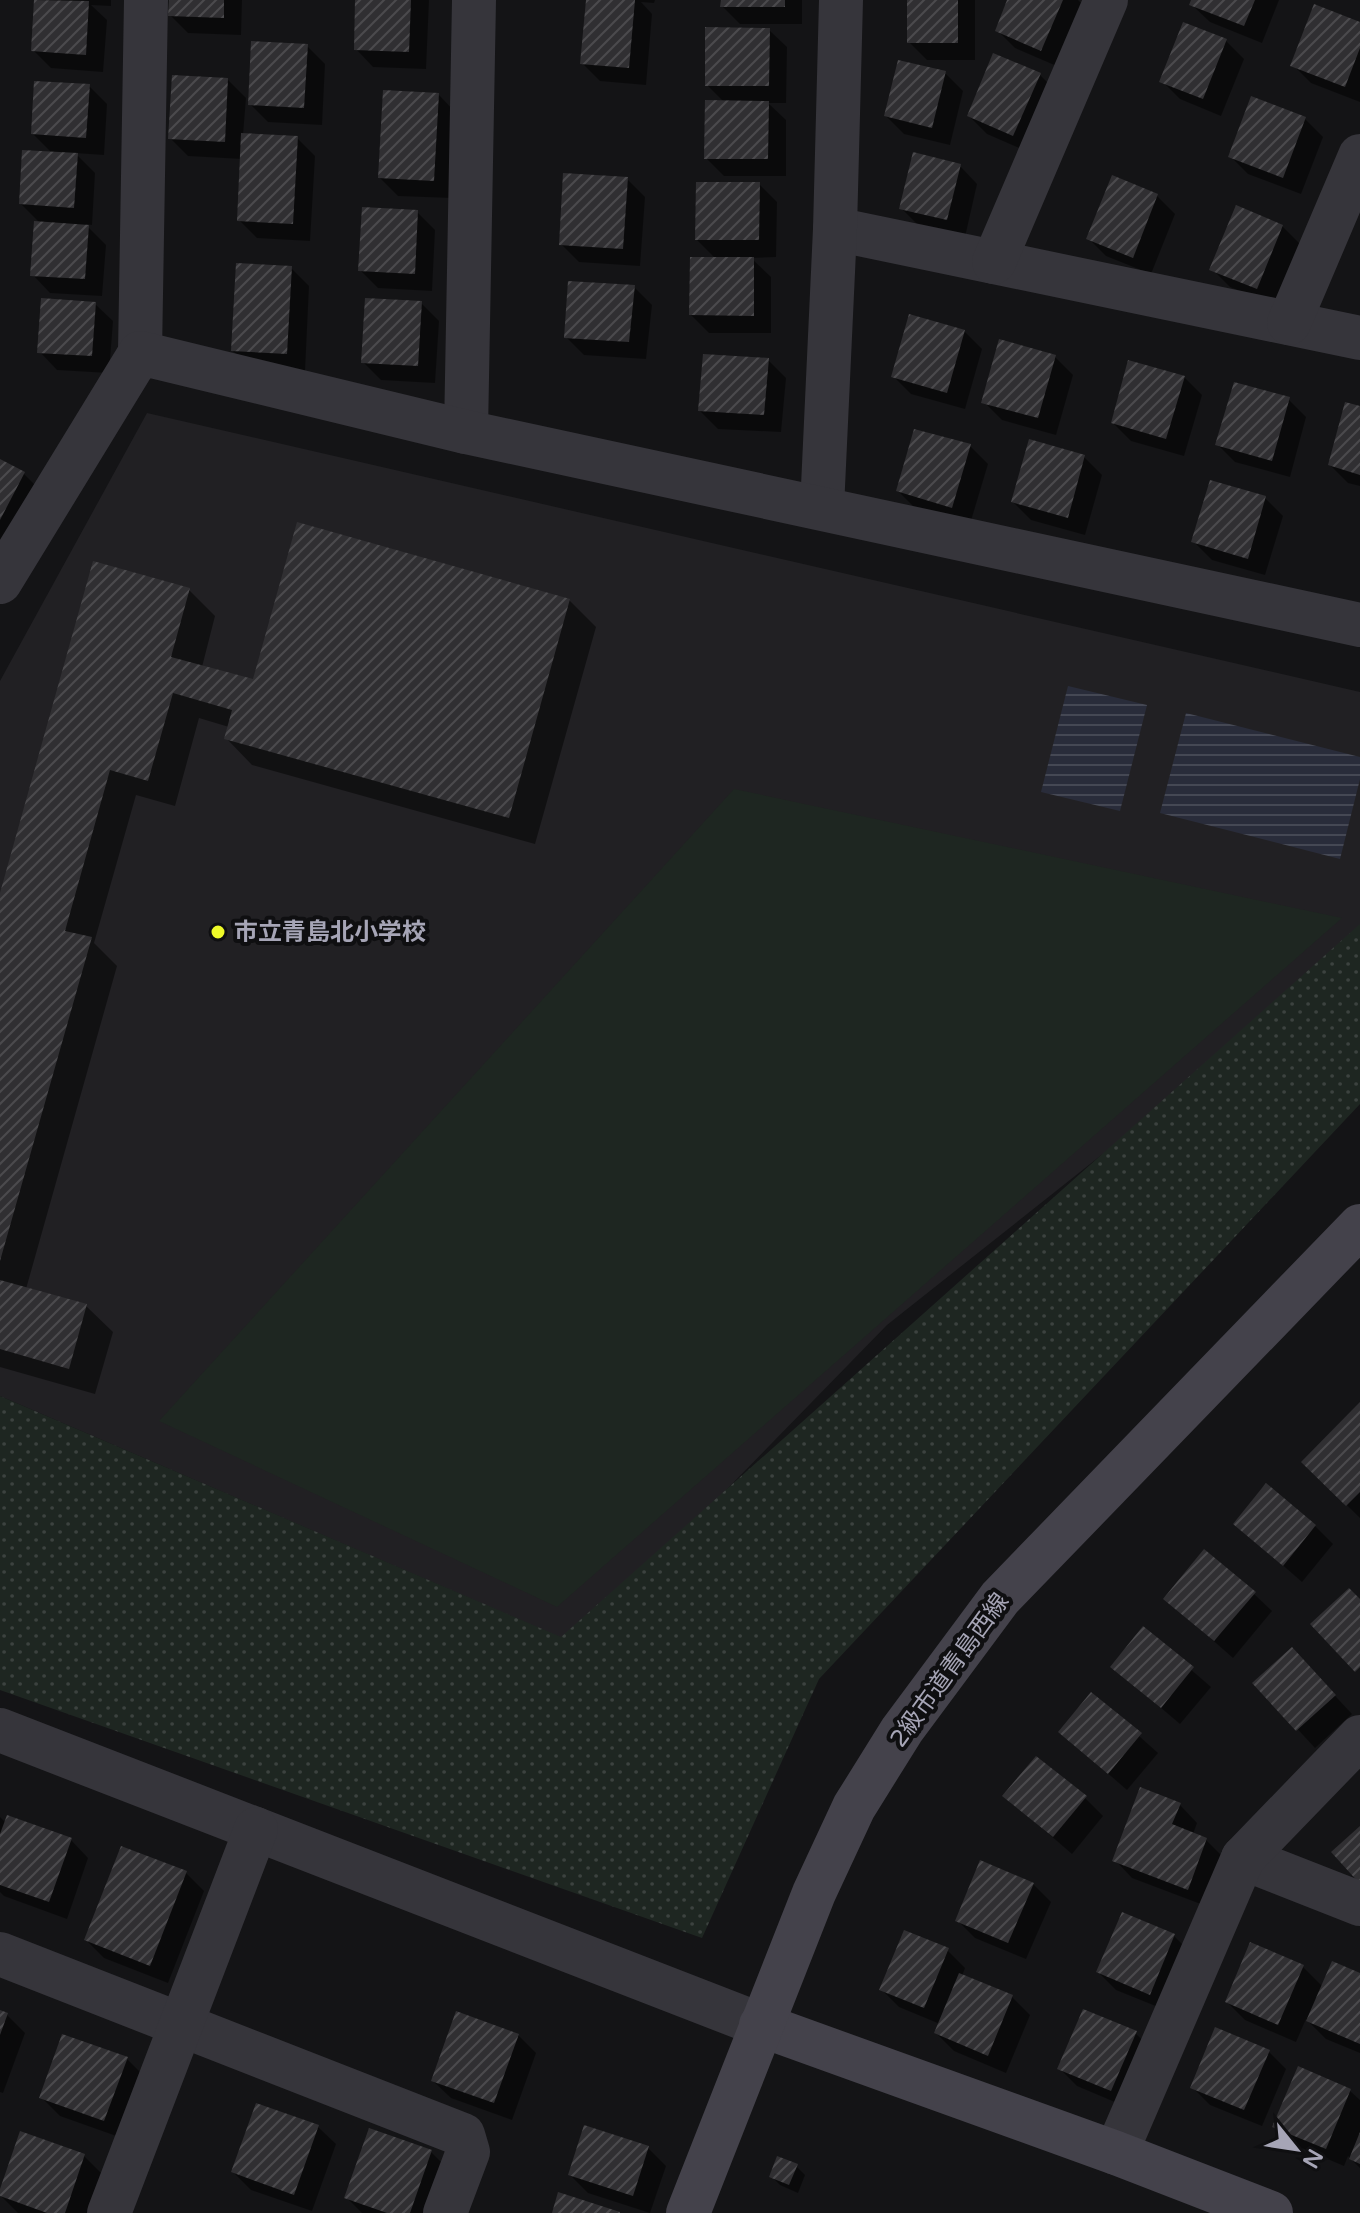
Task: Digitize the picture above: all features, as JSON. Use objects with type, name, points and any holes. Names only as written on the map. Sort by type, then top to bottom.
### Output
[{"type":"street","points":[[0,582],[140,353],[146,0]]},
{"type":"street","points":[[466,432],[474,0]]},
{"type":"street","points":[[822,508],[835,229],[841,0]]},
{"type":"street","points":[[994,262],[1106,0]]},
{"type":"street","points":[[1289,323],[1360,156]]},
{"type":"street","points":[[835,229],[1360,338]]},
{"type":"street","points":[[140,353],[466,432],[1360,625]]},
{"type":"street","name":"2級市道青島西線","points":[[688,2213],[814,1893],[854,1807],[902,1730],[1000,1598],[1360,1226]]},
{"type":"street","points":[[0,1730],[761,2025],[1116,2153],[1271,2213]]},
{"type":"street","points":[[1116,2153],[1243,1858],[1360,1737]]},
{"type":"street","points":[[109,2213],[256,1829]]},
{"type":"street","points":[[1243,1858],[1360,1904]]},
{"type":"street","points":[[0,1954],[463,2135],[468,2152],[445,2213]]},
{"type":"shaded area","points":[[147,413],[1360,692],[1360,950],[887,1325],[576,1644],[0,1396],[0,681]]},
{"type":"shaded area","points":[[734,789],[1342,918],[557,1607],[159,1421]]},
{"type":"shaded area","points":[[1360,924],[1360,1104],[819,1679],[702,1938],[0,1690],[0,1396],[561,1637]]},
{"type":"water","points":[[1068,686],[1147,705],[1120,811],[1041,792]]},
{"type":"water","points":[[1186,713],[1360,757],[1360,779],[1340,859],[1160,813]]},
{"type":"building","points":[[34,0],[89,1],[86,55],[31,51]]},
{"type":"building","points":[[169,0],[224,0],[224,18],[168,16]]},
{"type":"building","points":[[355,0],[411,0],[409,52],[354,50]]},
{"type":"building","points":[[586,0],[635,0],[629,68],[580,64]]},
{"type":"building","points":[[721,0],[785,0],[785,7],[720,7]]},
{"type":"building","points":[[907,0],[958,0],[958,43],[907,43]]},
{"type":"building","points":[[1007,0],[1063,0],[1041,51],[995,31]]},
{"type":"building","points":[[1191,0],[1255,0],[1244,26],[1189,5]]},
{"type":"building","points":[[1314,4],[1360,22],[1360,48],[1345,87],[1290,66]]},
{"type":"building","points":[[1183,22],[1227,39],[1203,99],[1159,82]]},
{"type":"building","points":[[705,27],[770,28],[769,86],[705,86]]},
{"type":"building","points":[[251,41],[308,44],[304,108],[248,105]]},
{"type":"building","points":[[993,53],[1041,73],[1013,136],[967,116]]},
{"type":"building","points":[[898,60],[946,71],[932,128],[884,116]]},
{"type":"building","points":[[172,75],[228,78],[225,142],[168,139]]},
{"type":"building","points":[[34,81],[90,84],[86,138],[31,134]]},
{"type":"building","points":[[383,90],[439,93],[434,181],[378,178]]},
{"type":"building","points":[[1251,96],[1306,117],[1283,178],[1228,157]]},
{"type":"building","points":[[705,100],[769,101],[768,159],[704,159]]},
{"type":"building","points":[[241,133],[298,136],[293,224],[237,221]]},
{"type":"building","points":[[22,150],[78,153],[74,208],[19,204]]},
{"type":"building","points":[[913,152],[961,164],[947,220],[899,209]]},
{"type":"building","points":[[563,173],[628,177],[623,249],[559,245]]},
{"type":"building","points":[[1112,175],[1158,194],[1133,258],[1086,239]]},
{"type":"building","points":[[696,182],[760,182],[759,240],[695,240]]},
{"type":"building","points":[[1236,205],[1283,225],[1257,289],[1209,270]]},
{"type":"building","points":[[362,207],[418,210],[415,274],[358,271]]},
{"type":"building","points":[[34,221],[89,225],[85,279],[30,276]]},
{"type":"building","points":[[690,257],[754,257],[754,316],[689,315]]},
{"type":"building","points":[[236,263],[292,266],[287,354],[231,351]]},
{"type":"building","points":[[568,281],[635,285],[629,342],[564,338]]},
{"type":"building","points":[[41,298],[96,302],[92,356],[37,353]]},
{"type":"building","points":[[365,298],[422,301],[418,366],[361,363]]},
{"type":"building","points":[[909,314],[965,330],[947,393],[891,377]]},
{"type":"building","points":[[999,339],[1056,355],[1038,418],[981,403]]},
{"type":"building","points":[[703,354],[769,358],[764,415],[698,411]]},
{"type":"building","points":[[1128,360],[1185,376],[1166,439],[1111,423]]},
{"type":"building","points":[[1234,382],[1290,397],[1272,461],[1215,445]]},
{"type":"building","points":[[1345,402],[1360,406],[1360,475],[1328,465]]},
{"type":"building","points":[[914,429],[971,444],[952,508],[896,491]]},
{"type":"building","points":[[1029,439],[1085,455],[1068,518],[1011,502]]},
{"type":"building","points":[[0,459],[25,472],[0,520]]},
{"type":"building","points":[[1210,480],[1266,496],[1248,559],[1191,542]]},
{"type":"building","points":[[297,522],[570,599],[509,818],[224,739],[232,710],[173,693],[148,781],[110,770],[65,931],[92,937],[0,1261],[0,893],[93,561],[190,588],[171,657],[253,679]]},
{"type":"building","points":[[0,1280],[87,1304],[69,1369],[0,1349]]},
{"type":"building","points":[[1360,1402],[1360,1492],[1346,1506],[1301,1462]]},
{"type":"building","points":[[1266,1483],[1316,1525],[1283,1566],[1233,1524]]},
{"type":"building","points":[[1204,1549],[1256,1592],[1214,1641],[1163,1599]]},
{"type":"building","points":[[1349,1588],[1360,1599],[1360,1667],[1355,1672],[1310,1624]]},
{"type":"building","points":[[1143,1626],[1194,1667],[1161,1708],[1110,1667]]},
{"type":"building","points":[[1292,1647],[1336,1695],[1296,1731],[1252,1683]]},
{"type":"building","points":[[1091,1692],[1142,1733],[1108,1774],[1058,1732]]},
{"type":"building","points":[[1036,1756],[1087,1796],[1053,1837],[1002,1796]]},
{"type":"building","points":[[1140,1787],[1181,1803],[1172,1824],[1207,1838],[1188,1890],[1112,1861]]},
{"type":"building","points":[[7,1815],[72,1838],[49,1902],[0,1885],[0,1834]]},
{"type":"building","points":[[1360,1826],[1360,1884],[1331,1852]]},
{"type":"building","points":[[121,1846],[187,1871],[150,1966],[84,1940]]},
{"type":"building","points":[[980,1860],[1034,1883],[1008,1943],[955,1921]]},
{"type":"building","points":[[1122,1912],[1175,1934],[1150,1995],[1096,1972]]},
{"type":"building","points":[[904,1930],[949,1948],[924,2008],[879,1990]]},
{"type":"building","points":[[1250,1942],[1304,1965],[1278,2025],[1225,2002]]},
{"type":"building","points":[[1332,1961],[1360,1973],[1360,2044],[1306,2021]]},
{"type":"building","points":[[959,1973],[1013,1995],[988,2056],[934,2033]]},
{"type":"building","points":[[1083,2009],[1137,2031],[1111,2091],[1057,2069]]},
{"type":"building","points":[[0,2010],[8,2013],[0,2035]]},
{"type":"building","points":[[456,2011],[519,2034],[494,2103],[431,2081]]},
{"type":"building","points":[[1215,2027],[1270,2050],[1244,2110],[1190,2088]]},
{"type":"building","points":[[62,2034],[128,2057],[104,2121],[39,2098]]},
{"type":"building","points":[[1298,2066],[1351,2089],[1326,2149],[1272,2127]]},
{"type":"building","points":[[256,2103],[319,2125],[294,2195],[231,2172]]},
{"type":"building","points":[[584,2125],[649,2146],[633,2196],[568,2175]]},
{"type":"building","points":[[369,2128],[432,2150],[410,2213],[387,2213],[344,2198]]},
{"type":"building","points":[[20,2131],[85,2154],[65,2213],[47,2213],[0,2196]]},
{"type":"building","points":[[1360,2132],[1360,2164],[1349,2159]]},
{"type":"building","points":[[777,2156],[798,2164],[789,2185],[769,2177]]},
{"type":"building","points":[[558,2192],[620,2212],[620,2213],[552,2213]]},
{"type":"place","name":"市立青島北小学校","points":[[218,932]]}]
